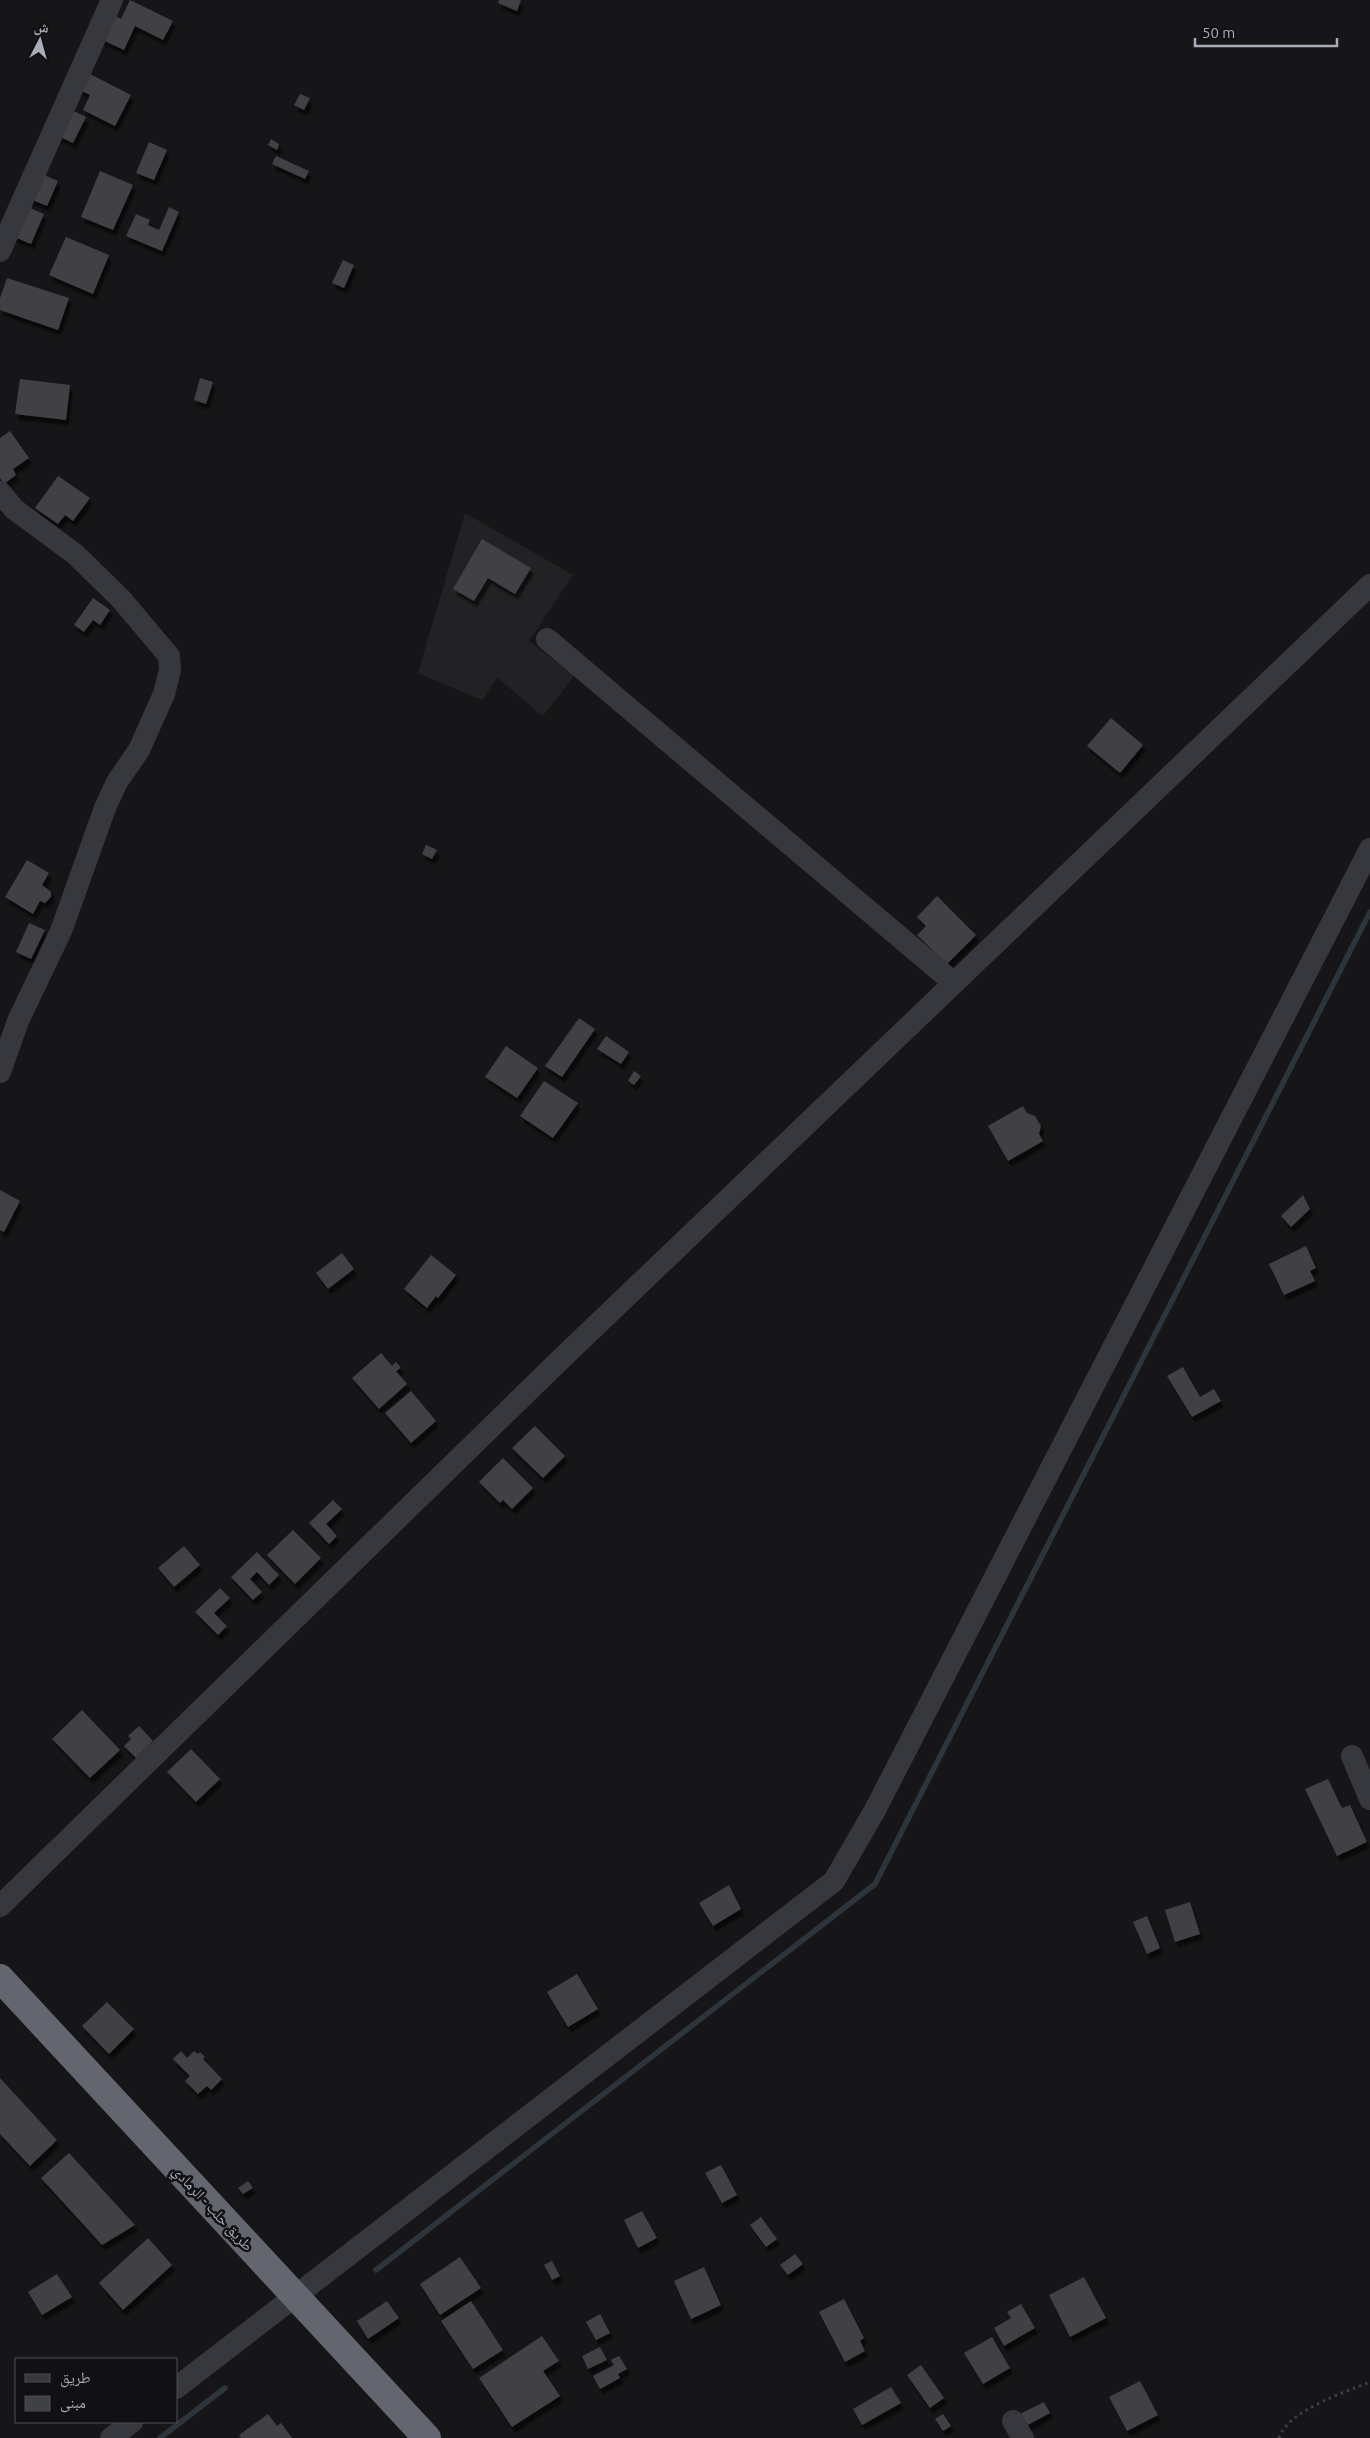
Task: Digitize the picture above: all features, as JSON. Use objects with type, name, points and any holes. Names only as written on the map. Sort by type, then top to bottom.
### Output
[{"type":"highway","name":"طريق حلب - الرمادي","points":[[0,1978],[427,2438]]},
{"type":"street","points":[[0,250],[112,0]]},
{"type":"street","points":[[0,492],[14,509],[75,554],[121,599],[169,656],[170,670],[164,694],[138,750],[117,782],[105,808],[61,931],[18,1021],[0,1072]]},
{"type":"street","points":[[0,1906],[553,1367],[1370,585]]},
{"type":"street","points":[[547,639],[954,983]]},
{"type":"street","points":[[178,2386],[834,1881],[875,1810],[1370,849]]},
{"type":"street","points":[[1352,1756],[1370,1799]]},
{"type":"street","points":[[111,2438],[131,2423]]},
{"type":"path","points":[[1279,2438],[1281,2432],[1294,2418],[1370,2382]]},
{"type":"shaded area","points":[[465,513],[573,575],[529,641],[574,676],[543,716],[497,678],[482,700],[418,673]]},
{"type":"building","points":[[130,0],[173,21],[163,40],[135,26],[124,50],[98,38],[110,13],[121,19]]},
{"type":"building","points":[[499,0],[521,0],[517,11],[498,3]]},
{"type":"building","points":[[84,71],[131,95],[115,126],[83,110],[90,95],[75,88]]},
{"type":"building","points":[[300,94],[310,98],[304,110],[294,105]]},
{"type":"building","points":[[67,108],[86,117],[73,143],[54,134]]},
{"type":"building","points":[[271,139],[279,144],[277,150],[268,145]]},
{"type":"building","points":[[149,142],[167,150],[154,180],[136,173]]},
{"type":"building","points":[[276,156],[309,171],[305,179],[272,164]]},
{"type":"building","points":[[100,171],[133,185],[113,230],[81,217]]},
{"type":"building","points":[[39,173],[58,181],[47,206],[28,198]]},
{"type":"building","points":[[25,206],[44,214],[31,244],[12,236]]},
{"type":"building","points":[[169,207],[179,212],[162,251],[126,236],[136,214],[150,220],[148,225],[159,230]]},
{"type":"building","points":[[66,237],[109,255],[93,294],[49,275]]},
{"type":"building","points":[[343,260],[354,265],[344,288],[332,283]]},
{"type":"building","points":[[7,278],[69,298],[58,330],[0,310],[0,298]]},
{"type":"building","points":[[200,378],[213,382],[206,404],[194,400]]},
{"type":"building","points":[[20,379],[70,385],[66,420],[15,414]]},
{"type":"building","points":[[10,431],[29,458],[13,469],[16,475],[4,484],[0,478],[0,438]]},
{"type":"building","points":[[58,476],[90,498],[73,521],[65,515],[58,524],[35,508]]},
{"type":"building","points":[[482,539],[531,568],[515,594],[488,578],[474,601],[453,589]]},
{"type":"building","points":[[93,598],[110,610],[100,625],[93,620],[84,632],[74,625]]},
{"type":"building","points":[[1111,718],[1143,745],[1120,773],[1087,746]]},
{"type":"building","points":[[426,845],[437,850],[432,859],[422,854]]},
{"type":"building","points":[[27,860],[49,873],[42,885],[51,892],[51,897],[45,903],[40,901],[33,914],[5,897]]},
{"type":"building","points":[[937,896],[976,935],[947,964],[917,935],[926,926],[917,917]]},
{"type":"building","points":[[29,923],[45,930],[31,959],[16,952]]},
{"type":"building","points":[[579,1018],[595,1029],[562,1077],[545,1066]]},
{"type":"building","points":[[606,1036],[629,1052],[621,1064],[597,1049]]},
{"type":"building","points":[[506,1046],[538,1068],[517,1098],[485,1077]]},
{"type":"building","points":[[634,1071],[641,1076],[634,1085],[628,1081]]},
{"type":"building","points":[[544,1081],[578,1103],[553,1138],[520,1116]]},
{"type":"building","points":[[1023,1106],[1027,1113],[1035,1116],[1041,1126],[1039,1134],[1043,1141],[1008,1161],[988,1126]]},
{"type":"building","points":[[0,1190],[20,1201],[4,1232],[0,1230]]},
{"type":"building","points":[[1303,1195],[1310,1209],[1291,1227],[1281,1216]]},
{"type":"building","points":[[1306,1246],[1316,1268],[1310,1271],[1315,1281],[1284,1295],[1269,1264]]},
{"type":"building","points":[[342,1253],[354,1269],[328,1289],[316,1273]]},
{"type":"building","points":[[431,1255],[456,1275],[438,1298],[436,1296],[427,1308],[404,1289]]},
{"type":"building","points":[[381,1353],[392,1366],[396,1362],[401,1368],[396,1371],[407,1384],[379,1409],[352,1378]]},
{"type":"building","points":[[1183,1367],[1200,1397],[1214,1389],[1221,1401],[1192,1417],[1167,1376]]},
{"type":"building","points":[[411,1391],[436,1421],[411,1443],[385,1413]]},
{"type":"building","points":[[535,1426],[565,1456],[543,1478],[512,1448]]},
{"type":"building","points":[[503,1458],[533,1488],[512,1509],[503,1500],[500,1503],[479,1482]]},
{"type":"building","points":[[333,1500],[342,1509],[326,1524],[337,1536],[329,1544],[309,1523]]},
{"type":"building","points":[[293,1530],[321,1558],[295,1584],[267,1555]]},
{"type":"building","points":[[184,1546],[200,1565],[174,1587],[158,1568]]},
{"type":"building","points":[[257,1552],[279,1575],[269,1585],[257,1572],[250,1579],[262,1592],[253,1600],[231,1577]]},
{"type":"building","points":[[220,1588],[230,1598],[214,1613],[227,1626],[218,1635],[195,1612]]},
{"type":"building","points":[[82,1710],[120,1750],[90,1778],[52,1739]]},
{"type":"building","points":[[139,1726],[153,1741],[136,1758],[124,1746],[131,1739],[128,1736]]},
{"type":"building","points":[[191,1749],[220,1779],[196,1802],[167,1772]]},
{"type":"building","points":[[1328,1779],[1342,1808],[1350,1805],[1367,1842],[1337,1856],[1305,1789]]},
{"type":"building","points":[[729,1885],[741,1909],[713,1926],[699,1903]]},
{"type":"building","points":[[1190,1902],[1200,1934],[1175,1942],[1165,1910]]},
{"type":"building","points":[[1147,1916],[1160,1948],[1147,1954],[1133,1922]]},
{"type":"building","points":[[577,1974],[598,2009],[568,2027],[547,1992]]},
{"type":"building","points":[[107,2002],[134,2029],[109,2054],[82,2026]]},
{"type":"building","points":[[181,2051],[187,2058],[194,2051],[198,2054],[200,2052],[205,2057],[203,2059],[222,2079],[211,2090],[207,2086],[198,2094],[185,2081],[190,2076],[173,2059]]},
{"type":"building","points":[[0,2078],[57,2140],[30,2166],[0,2134]]},
{"type":"building","points":[[69,2153],[135,2225],[102,2245],[41,2178]]},
{"type":"building","points":[[721,2165],[737,2195],[722,2203],[705,2173]]},
{"type":"building","points":[[248,2181],[253,2188],[243,2194],[238,2188]]},
{"type":"building","points":[[642,2211],[657,2238],[638,2248],[624,2220]]},
{"type":"building","points":[[761,2217],[777,2239],[766,2247],[750,2225]]},
{"type":"building","points":[[148,2238],[172,2265],[123,2310],[99,2283]]},
{"type":"building","points":[[795,2254],[803,2264],[788,2275],[780,2265]]},
{"type":"building","points":[[460,2257],[481,2288],[440,2315],[420,2284]]},
{"type":"building","points":[[552,2261],[560,2276],[552,2280],[544,2265]]},
{"type":"building","points":[[704,2267],[721,2305],[691,2319],[674,2281]]},
{"type":"building","points":[[57,2274],[72,2297],[42,2315],[28,2292]]},
{"type":"building","points":[[1084,2277],[1106,2318],[1070,2337],[1049,2295]]},
{"type":"building","points":[[844,2299],[864,2338],[860,2341],[865,2351],[845,2362],[819,2312]]},
{"type":"building","points":[[387,2301],[399,2318],[368,2339],[357,2321]]},
{"type":"building","points":[[471,2301],[503,2350],[473,2369],[441,2321]]},
{"type":"building","points":[[1021,2304],[1035,2328],[1004,2346],[994,2328],[1011,2318],[1007,2312]]},
{"type":"building","points":[[600,2314],[610,2333],[596,2340],[586,2322]]},
{"type":"building","points":[[542,2336],[559,2361],[543,2371],[560,2396],[512,2427],[479,2378]]},
{"type":"building","points":[[992,2337],[1010,2368],[983,2384],[964,2353]]},
{"type":"building","points":[[600,2347],[607,2360],[588,2369],[582,2356]]},
{"type":"building","points":[[619,2356],[627,2369],[618,2374],[620,2378],[600,2389],[593,2376],[614,2365],[611,2360]]},
{"type":"building","points":[[921,2365],[944,2398],[930,2408],[907,2375]]},
{"type":"building","points":[[1140,2381],[1158,2415],[1127,2431],[1109,2397]]},
{"type":"building","points":[[891,2387],[901,2403],[862,2425],[853,2409]]},
{"type":"building","points":[[1044,2402],[1050,2413],[1024,2427],[1018,2415]]},
{"type":"building","points":[[268,2414],[277,2426],[281,2423],[292,2438],[241,2438],[239,2435]]},
{"type":"building","points":[[943,2414],[951,2426],[943,2431],[935,2419]]},
{"type":"waterway","points":[[376,2270],[875,1884],[1370,912]]},
{"type":"waterway","points":[[160,2438],[225,2388]]}]
